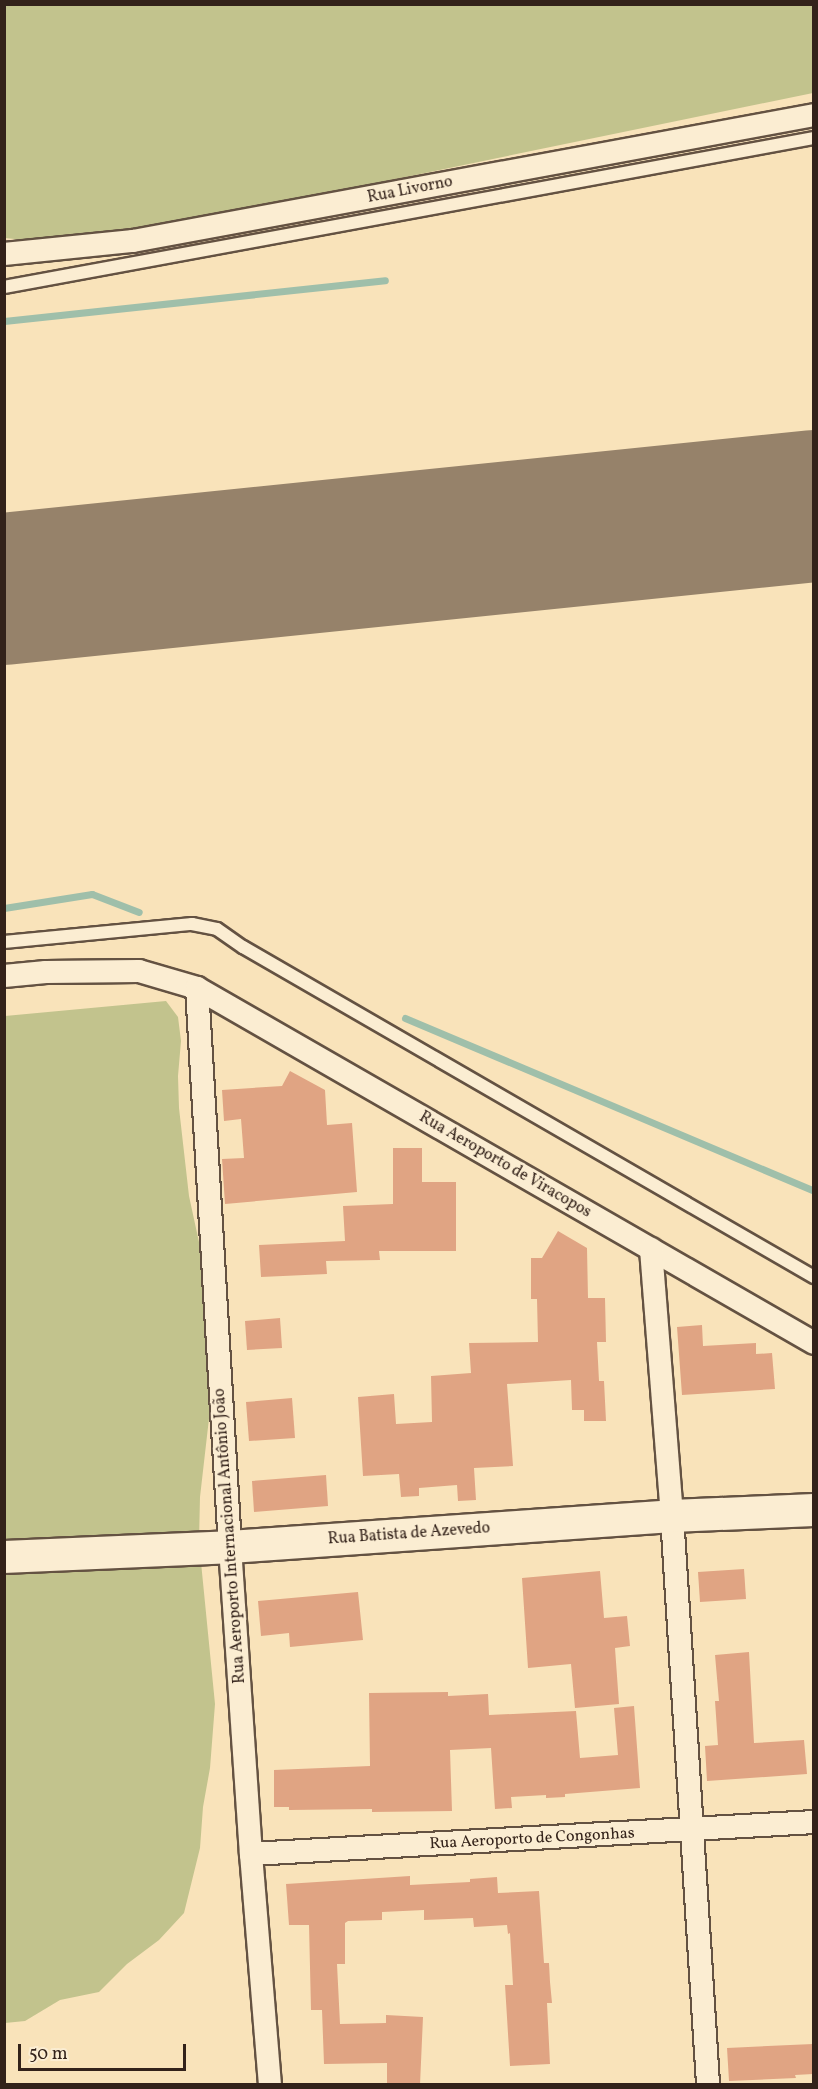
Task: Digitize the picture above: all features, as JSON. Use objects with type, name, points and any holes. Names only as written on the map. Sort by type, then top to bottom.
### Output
[{"type":"street","name":"Rua Livorno","points":[[4,254],[133,241],[813,115]]},
{"type":"street","name":"Rua Aeroporto de Viracopos","points":[[4,976],[46,972],[139,971],[197,988],[813,1343]]},
{"type":"street","name":"Rua Aeroporto Internacional Antônio João","points":[[197,988],[230,1547],[251,1854],[270,2085]]},
{"type":"street","points":[[651,1249],[672,1516],[708,2085]]},
{"type":"street","name":"Rua Batista de Azevedo","points":[[4,1557],[230,1547],[672,1516],[813,1510]]},
{"type":"street","name":"Rua Aeroporto de Congonhas","points":[[251,1854],[813,1822]]},
{"type":"lane","points":[[4,287],[813,138]]},
{"type":"lane","points":[[4,942],[192,924],[217,929],[243,947],[813,1277]]},
{"type":"green space","points":[[4,5],[813,5],[813,93],[158,228],[34,241],[5,238]]},
{"type":"green space","points":[[166,1001],[178,1017],[181,1041],[178,1076],[179,1108],[189,1196],[202,1256],[211,1401],[200,1497],[199,1542],[215,1704],[200,1848],[184,1913],[159,1940],[127,1964],[99,1992],[60,2000],[25,2021],[5,2023],[5,1016]]},
{"type":"building","points":[[290,1071],[325,1090],[327,1125],[352,1123],[357,1192],[225,1204],[222,1159],[244,1158],[241,1119],[224,1121],[222,1090],[282,1086]]},
{"type":"building","points":[[393,1148],[422,1148],[422,1182],[456,1182],[456,1251],[379,1251],[380,1260],[326,1261],[327,1274],[261,1277],[259,1245],[345,1241],[343,1206],[393,1204]]},
{"type":"building","points":[[558,1231],[587,1248],[588,1298],[605,1298],[606,1342],[597,1342],[599,1381],[604,1381],[606,1421],[584,1421],[584,1410],[572,1410],[571,1380],[507,1384],[513,1466],[474,1468],[476,1500],[458,1501],[457,1485],[419,1488],[419,1496],[401,1497],[399,1474],[363,1476],[358,1397],[394,1394],[396,1424],[432,1422],[431,1376],[471,1373],[469,1343],[538,1342],[537,1299],[531,1299],[531,1258],[542,1258]]},
{"type":"building","points":[[280,1318],[282,1348],[247,1350],[245,1321]]},
{"type":"building","points":[[702,1325],[703,1346],[756,1343],[756,1354],[772,1353],[775,1389],[682,1395],[677,1327]]},
{"type":"building","points":[[292,1398],[295,1438],[249,1441],[246,1402]]},
{"type":"building","points":[[326,1475],[328,1506],[254,1512],[252,1481]]},
{"type":"building","points":[[744,1569],[746,1599],[700,1602],[698,1572]]},
{"type":"building","points":[[600,1571],[604,1618],[627,1616],[630,1646],[615,1648],[619,1704],[575,1708],[571,1664],[528,1668],[522,1578]]},
{"type":"building","points":[[358,1592],[363,1640],[290,1647],[289,1633],[261,1636],[258,1601]]},
{"type":"building","points":[[749,1652],[754,1743],[804,1740],[807,1774],[707,1781],[705,1746],[718,1745],[715,1701],[719,1701],[715,1655]]},
{"type":"building","points":[[448,1692],[448,1696],[488,1694],[489,1715],[576,1711],[580,1758],[618,1755],[614,1708],[634,1706],[640,1788],[565,1794],[565,1797],[546,1798],[546,1795],[511,1797],[512,1808],[495,1809],[491,1748],[450,1750],[452,1811],[372,1812],[372,1809],[289,1810],[289,1807],[274,1807],[274,1770],[370,1766],[369,1693]]},
{"type":"building","points":[[410,1876],[410,1885],[470,1882],[470,1879],[497,1877],[498,1893],[539,1891],[544,1963],[549,1963],[552,2003],[547,2003],[550,2064],[510,2066],[505,1985],[513,1985],[510,1933],[508,1934],[507,1925],[474,1927],[473,1918],[424,1920],[424,1910],[382,1912],[382,1920],[348,1921],[345,1923],[345,1964],[337,1964],[340,2024],[386,2023],[386,2015],[423,2017],[420,2085],[387,2085],[387,2063],[324,2064],[322,2010],[311,2010],[309,1925],[289,1925],[286,1884]]},
{"type":"building","points":[[813,2044],[813,2074],[795,2075],[796,2078],[729,2081],[727,2048]]},
{"type":"waterway","points":[[4,321],[385,280]]},
{"type":"waterway","points":[[4,908],[92,894],[139,912]]},
{"type":"waterway","points":[[405,1018],[814,1191]]},
{"type":"taxiway","points":[[4,603],[35,586]]},
{"type":"runway","points":[[4,589],[814,506]]}]
